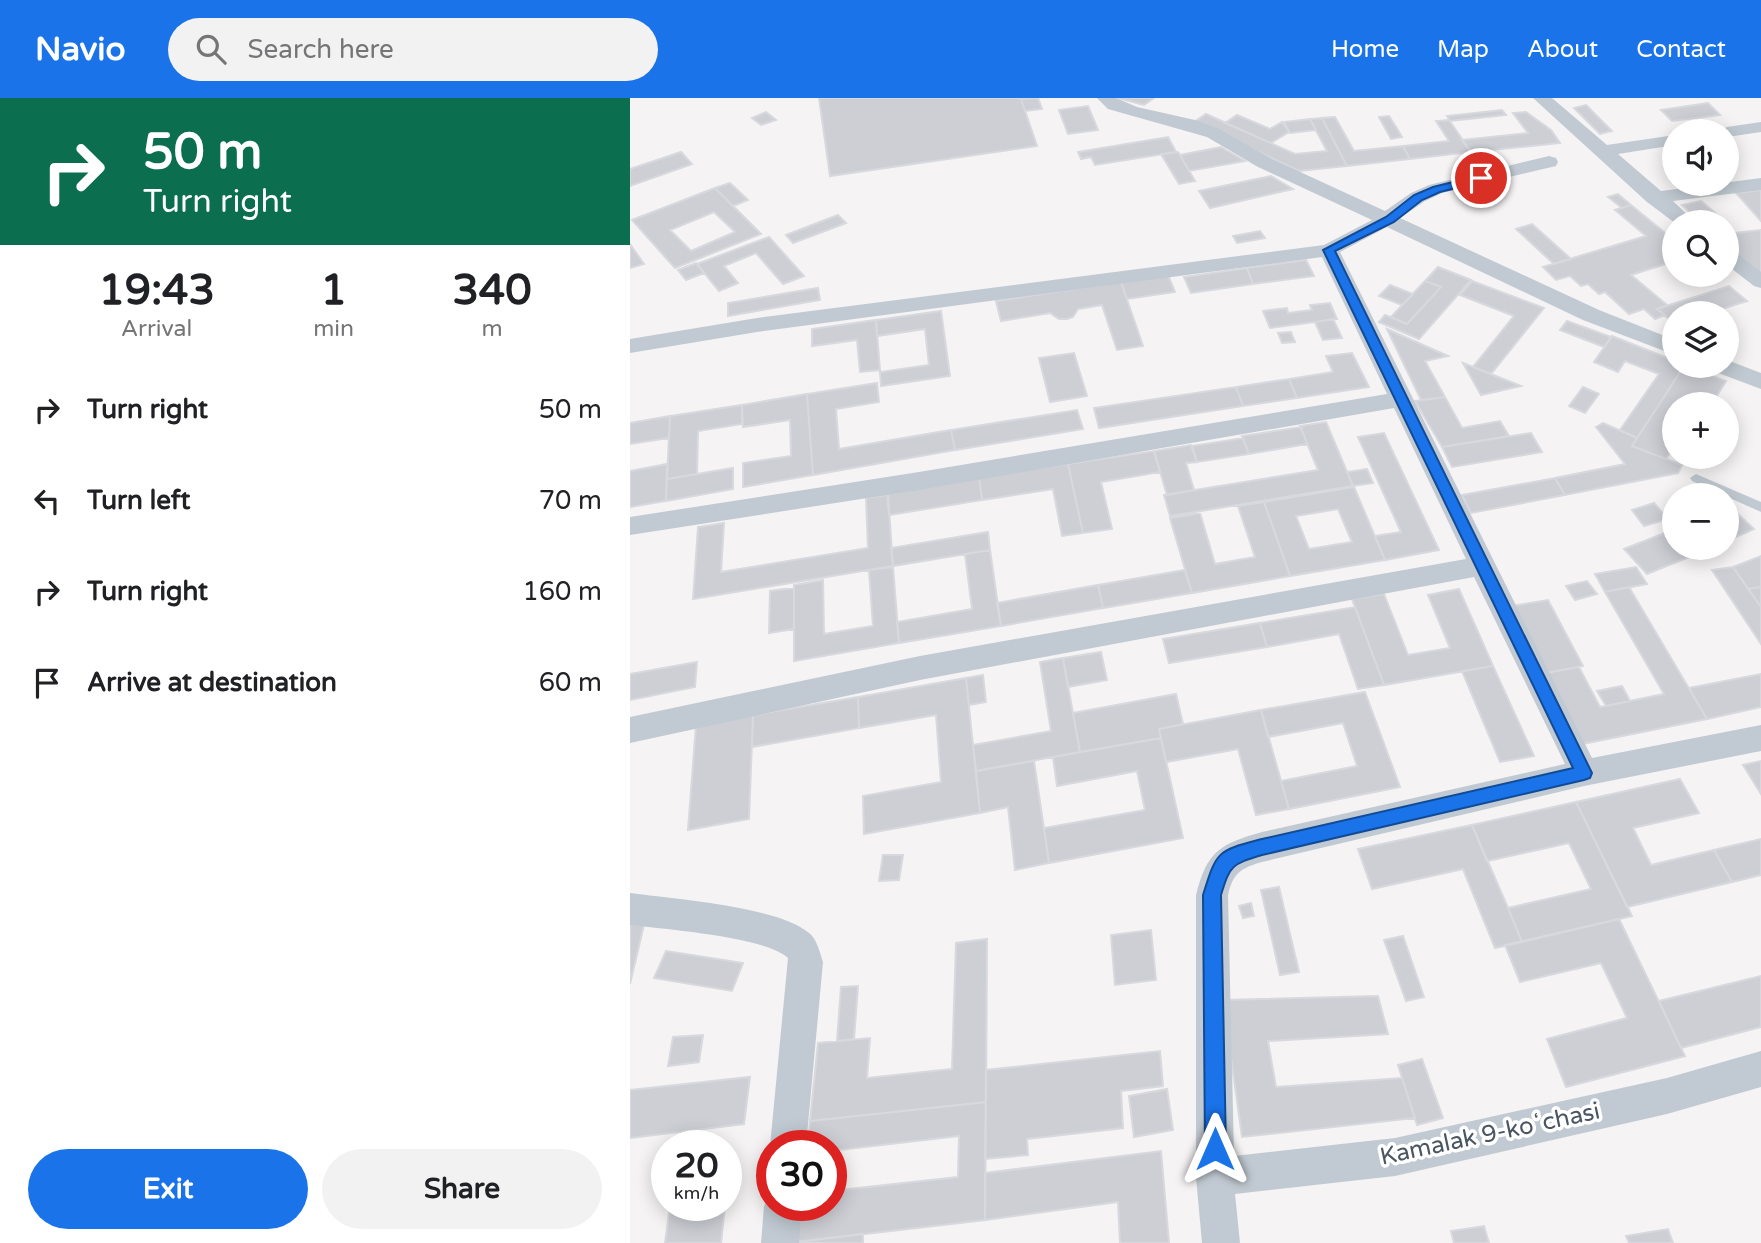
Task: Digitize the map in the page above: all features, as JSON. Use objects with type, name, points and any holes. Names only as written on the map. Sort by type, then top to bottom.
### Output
[{"type":"street","points":[[1106,98],[1114,105],[1132,111],[1189,124],[1213,133],[1265,163],[1591,315],[1662,343]]},
{"type":"street","points":[[1542,98],[1670,210]]},
{"type":"street","points":[[1739,130],[1761,127]]},
{"type":"street","points":[[1601,151],[1662,142]]},
{"type":"street","points":[[630,346],[757,325],[1329,250],[1390,219],[1418,198],[1436,189],[1549,162]]},
{"type":"street","points":[[1654,198],[1761,184]]},
{"type":"street","points":[[1329,250],[1584,773]]},
{"type":"street","points":[[1739,265],[1761,282]]},
{"type":"street","points":[[1739,373],[1761,381]]},
{"type":"street","points":[[630,526],[919,481],[1401,399]]},
{"type":"street","points":[[630,730],[920,668],[1482,566]]},
{"type":"street","points":[[1221,1243],[1215,1177],[1212,895],[1222,864],[1232,855],[1262,847],[1584,773],[1761,738]]},
{"type":"street","points":[[630,909],[761,930],[795,942],[804,952],[806,962],[790,1130]]},
{"type":"street","name":"Kamalak 9-koʻchasi","points":[[1215,1177],[1395,1157],[1667,1096],[1761,1069]]},
{"type":"street","points":[[780,1243],[782,1221]]},
{"type":"lane","points":[[1696,478],[1761,507]]},
{"type":"building","points":[[819,98],[1018,98],[1021,99],[1037,146],[830,176]]},
{"type":"building","points":[[1038,98],[1042,109],[1025,111],[1021,99]]},
{"type":"building","points":[[1118,98],[1154,98],[1144,105]]},
{"type":"building","points":[[1708,103],[1720,115],[1670,119],[1661,110]]},
{"type":"building","points":[[1586,105],[1612,131],[1600,134],[1574,108]]},
{"type":"building","points":[[1088,106],[1098,130],[1068,134],[1059,110]]},
{"type":"building","points":[[1502,110],[1506,115],[1450,121],[1447,116]]},
{"type":"building","points":[[766,112],[776,120],[761,125],[752,118]]},
{"type":"building","points":[[1526,112],[1551,130],[1560,143],[1471,152],[1462,140],[1528,133],[1513,113]]},
{"type":"building","points":[[1206,114],[1295,154],[1327,151],[1310,119],[1322,118],[1347,166],[1299,171],[1194,122]]},
{"type":"building","points":[[1237,115],[1270,129],[1282,122],[1289,132],[1271,143],[1225,123]]},
{"type":"building","points":[[1389,116],[1402,137],[1391,139],[1379,117]]},
{"type":"building","points":[[1335,117],[1354,151],[1403,146],[1410,159],[1347,166],[1322,118]]},
{"type":"building","points":[[1310,119],[1316,130],[1290,133],[1284,122]]},
{"type":"building","points":[[1449,120],[1471,152],[1410,159],[1403,146],[1449,141],[1436,121]]},
{"type":"building","points":[[1168,137],[1176,152],[1095,165],[1091,157],[1081,159],[1078,152]]},
{"type":"building","points":[[1221,147],[1245,161],[1189,171],[1180,155]]},
{"type":"building","points":[[681,152],[692,164],[630,186],[630,169]]},
{"type":"building","points":[[1178,152],[1195,181],[1179,184],[1161,154]]},
{"type":"building","points":[[1271,176],[1293,189],[1210,208],[1199,191]]},
{"type":"building","points":[[730,183],[748,200],[733,206],[715,188]]},
{"type":"building","points":[[715,188],[761,234],[675,268],[632,220]],"holes":[[[714,212],[735,232],[691,251],[670,230]]]},
{"type":"building","points":[[1761,190],[1761,221],[1739,196],[1739,193]]},
{"type":"building","points":[[1618,194],[1631,205],[1622,208],[1608,197]]},
{"type":"building","points":[[1701,201],[1712,210],[1687,210],[1682,205]]},
{"type":"building","points":[[1631,205],[1662,230],[1662,265],[1631,275],[1662,301],[1662,307],[1657,309],[1662,316],[1655,319],[1644,309],[1629,314],[1605,292],[1599,294],[1588,284],[1581,286],[1570,276],[1556,280],[1543,267],[1646,236],[1615,210]]},
{"type":"building","points":[[838,215],[846,223],[793,243],[786,235]]},
{"type":"building","points":[[1532,224],[1571,259],[1554,264],[1516,229]]},
{"type":"building","points":[[1761,230],[1761,276],[1739,257],[1739,233]]},
{"type":"building","points":[[1260,231],[1265,238],[1237,243],[1233,236]]},
{"type":"building","points":[[769,237],[804,276],[783,284],[756,253],[724,266],[738,283],[719,291],[697,264]]},
{"type":"building","points":[[630,244],[644,264],[630,268]]},
{"type":"building","points":[[1306,260],[1314,276],[1253,284],[1247,268]]},
{"type":"building","points":[[696,263],[704,273],[686,280],[678,270]]},
{"type":"building","points":[[1438,267],[1471,280],[1419,339],[1379,322],[1385,315],[1407,324],[1441,287],[1425,281]]},
{"type":"building","points":[[1247,268],[1253,284],[1191,293],[1184,277]]},
{"type":"building","points":[[1168,275],[1175,292],[1127,299],[1121,282]]},
{"type":"building","points":[[1425,281],[1441,287],[1407,324],[1391,317]]},
{"type":"building","points":[[1472,281],[1544,308],[1491,374],[1473,367],[1514,316],[1460,295]]},
{"type":"building","points":[[1121,282],[1143,346],[1117,350],[1102,305],[1078,309],[1073,317],[1067,319],[1059,319],[1050,313],[1001,321],[996,301]]},
{"type":"building","points":[[1390,285],[1413,294],[1402,305],[1379,296]]},
{"type":"building","points":[[1730,287],[1747,301],[1739,304],[1739,301],[1682,301]]},
{"type":"building","points":[[818,288],[820,300],[728,316],[728,303]]},
{"type":"building","points":[[1330,303],[1337,319],[1270,328],[1263,311],[1287,308],[1288,313],[1312,310],[1310,305]]},
{"type":"building","points":[[941,311],[950,376],[881,386],[880,372],[929,365],[925,329],[877,336],[876,320]]},
{"type":"building","points":[[1333,319],[1342,338],[1323,340],[1315,322]]},
{"type":"building","points":[[876,320],[880,370],[860,372],[857,340],[812,346],[812,329]]},
{"type":"building","points":[[1567,321],[1611,337],[1604,347],[1560,330]]},
{"type":"building","points":[[1387,329],[1448,356],[1425,361],[1445,397],[1421,400]]},
{"type":"building","points":[[1291,332],[1295,342],[1282,343],[1278,333]]},
{"type":"building","points":[[1612,336],[1662,356],[1662,378],[1676,378],[1667,392],[1662,392],[1662,400],[1637,438],[1620,430],[1659,374],[1625,361],[1618,372],[1594,362]]},
{"type":"building","points":[[1074,353],[1087,396],[1050,402],[1039,358]]},
{"type":"building","points":[[1352,353],[1369,387],[1297,398],[1289,379],[1333,372],[1326,356]]},
{"type":"building","points":[[1463,363],[1473,367],[1521,386],[1481,395]]},
{"type":"building","points":[[1676,378],[1718,378],[1726,381],[1719,392],[1667,392]]},
{"type":"building","points":[[1289,379],[1297,398],[1243,406],[1236,387]]},
{"type":"building","points":[[877,383],[879,402],[836,409],[839,449],[951,430],[955,450],[813,475],[807,394]]},
{"type":"building","points":[[1236,387],[1243,406],[1099,428],[1094,408]]},
{"type":"building","points":[[1583,387],[1599,394],[1585,413],[1569,406]]},
{"type":"building","points":[[807,394],[813,475],[743,487],[743,463],[791,456],[790,420],[743,427],[742,405]]},
{"type":"building","points":[[1445,397],[1462,428],[1500,421],[1509,436],[1442,447],[1415,401]]},
{"type":"building","points":[[1662,400],[1662,457],[1632,446]]},
{"type":"building","points":[[742,405],[742,424],[698,431],[697,474],[667,479],[670,416]]},
{"type":"building","points":[[1077,410],[1083,429],[955,450],[951,430]]},
{"type":"building","points":[[670,416],[669,438],[630,444],[630,423]]},
{"type":"building","points":[[1326,422],[1353,486],[1170,516],[1164,495],[1318,470],[1300,426]]},
{"type":"building","points":[[1603,423],[1637,438],[1632,446],[1662,457],[1662,469],[1680,469],[1678,473],[1565,495],[1555,478],[1625,464],[1596,427]]},
{"type":"building","points":[[1301,427],[1307,444],[1249,454],[1242,436]]},
{"type":"building","points":[[1384,433],[1439,550],[1385,560],[1375,536],[1401,532],[1358,437]]},
{"type":"building","points":[[1531,433],[1542,452],[1452,467],[1442,447]]},
{"type":"building","points":[[1243,438],[1249,454],[1197,462],[1192,446]]},
{"type":"building","points":[[1191,445],[1197,462],[1186,463],[1194,490],[1167,495],[1154,451]]},
{"type":"building","points":[[1154,451],[1160,472],[1101,482],[1112,529],[1083,533],[1068,464]]},
{"type":"building","points":[[667,464],[666,501],[630,507],[630,471]]},
{"type":"building","points":[[1068,464],[1083,533],[1062,536],[1053,489],[982,500],[979,477]]},
{"type":"building","points":[[733,468],[733,489],[666,501],[667,479]]},
{"type":"building","points":[[1367,469],[1373,483],[1353,486],[1347,472]]},
{"type":"building","points":[[979,477],[982,500],[889,515],[887,492]]},
{"type":"building","points":[[1555,478],[1565,495],[1471,513],[1462,495]]},
{"type":"building","points":[[1354,487],[1385,560],[1290,576],[1264,502]],"holes":[[[1338,509],[1352,542],[1309,549],[1296,516]]]},
{"type":"building","points":[[888,495],[893,566],[693,599],[698,527],[724,523],[721,572],[868,548],[866,498]]},
{"type":"building","points":[[1264,502],[1290,576],[1192,593],[1170,518],[1200,513],[1215,564],[1255,557],[1238,506]]},
{"type":"building","points":[[1654,503],[1662,512],[1662,521],[1644,526],[1632,510]]},
{"type":"building","points":[[1739,515],[1754,529],[1739,536]]},
{"type":"building","points":[[988,532],[990,550],[893,566],[891,548]]},
{"type":"building","points":[[1662,534],[1662,560],[1681,560],[1647,574],[1624,549]]},
{"type":"building","points":[[990,550],[1001,626],[899,643],[897,622],[972,609],[965,554]]},
{"type":"building","points":[[1761,556],[1761,587],[1748,589],[1733,567]]},
{"type":"building","points":[[893,567],[899,643],[794,661],[794,585],[823,580],[824,634],[873,626],[869,570]]},
{"type":"building","points":[[1636,567],[1647,584],[1605,592],[1595,574]]},
{"type":"building","points":[[1733,567],[1761,607],[1761,644],[1712,570]]},
{"type":"building","points":[[1185,570],[1192,593],[1103,608],[1098,585]]},
{"type":"building","points":[[1587,581],[1597,594],[1575,600],[1566,586]]},
{"type":"building","points":[[1098,585],[1103,608],[1001,626],[997,603]]},
{"type":"building","points":[[1629,587],[1707,719],[1582,744],[1546,673],[1579,667],[1600,707],[1664,694],[1605,592]]},
{"type":"building","points":[[1761,587],[1761,607],[1748,589]]},
{"type":"building","points":[[794,588],[794,629],[769,633],[770,591]]},
{"type":"building","points":[[1459,589],[1493,666],[1384,685],[1352,599],[1384,594],[1408,655],[1450,648],[1428,595]]},
{"type":"building","points":[[1548,600],[1583,666],[1546,673],[1512,606]]},
{"type":"building","points":[[1355,607],[1384,685],[1358,689],[1339,634],[1267,647],[1260,623]]},
{"type":"building","points":[[1260,623],[1267,647],[1169,663],[1163,639]]},
{"type":"building","points":[[1101,652],[1107,680],[1068,687],[1063,658]]},
{"type":"building","points":[[1063,658],[1080,752],[976,771],[973,745],[1051,731],[1040,662]]},
{"type":"building","points":[[697,662],[695,687],[630,700],[630,674]]},
{"type":"building","points":[[1493,666],[1534,756],[1500,762],[1462,671]]},
{"type":"building","points":[[1761,674],[1761,707],[1707,719],[1689,688]]},
{"type":"building","points":[[983,675],[986,702],[969,705],[966,678]]},
{"type":"building","points":[[966,678],[980,813],[864,834],[863,796],[941,782],[936,715],[859,728],[858,697]]},
{"type":"building","points":[[1622,686],[1630,701],[1606,706],[1597,691]]},
{"type":"building","points":[[1365,692],[1400,787],[1289,809],[1281,781],[1357,766],[1343,723],[1268,737],[1261,710]]},
{"type":"building","points":[[1176,694],[1183,724],[1159,729],[1161,738],[1080,752],[1073,713]]},
{"type":"building","points":[[858,697],[859,728],[752,747],[753,715]]},
{"type":"building","points":[[1261,710],[1289,809],[1256,815],[1238,749],[1166,762],[1159,729]]},
{"type":"building","points":[[753,715],[749,819],[688,830],[696,725]]},
{"type":"building","points":[[1161,738],[1183,838],[1049,863],[1044,828],[1145,810],[1137,771],[1057,786],[1053,757]]},
{"type":"building","points":[[1034,761],[1049,863],[1015,870],[1008,807],[980,813],[976,771]]},
{"type":"building","points":[[1761,761],[1761,794],[1743,765]]},
{"type":"building","points":[[1680,779],[1699,813],[1633,828],[1651,865],[1714,850],[1732,882],[1627,907],[1576,802]]},
{"type":"building","points":[[1576,802],[1632,916],[1522,942],[1508,908],[1591,889],[1569,843],[1487,861],[1472,825]]},
{"type":"building","points":[[1472,825],[1522,942],[1495,948],[1463,869],[1372,889],[1358,849]]},
{"type":"building","points":[[1761,839],[1761,875],[1732,882],[1714,850]]},
{"type":"building","points":[[883,855],[903,855],[899,880],[879,881]]},
{"type":"building","points":[[1279,887],[1299,972],[1280,975],[1261,890]]},
{"type":"building","points":[[1251,903],[1254,916],[1243,918],[1239,906]]},
{"type":"building","points":[[1619,919],[1685,1056],[1566,1087],[1547,1039],[1627,1018],[1601,963],[1520,982],[1505,945]]},
{"type":"building","points":[[630,924],[644,925],[630,984]]},
{"type":"building","points":[[1151,930],[1156,980],[1115,985],[1111,935]]},
{"type":"building","points":[[1403,936],[1424,997],[1406,1001],[1384,940]]},
{"type":"building","points":[[987,939],[986,1102],[810,1121],[818,1043],[870,1038],[867,1078],[952,1069],[956,943]]},
{"type":"building","points":[[666,951],[743,963],[732,991],[654,978]]},
{"type":"building","points":[[1761,976],[1761,1027],[1681,1048],[1659,1001]]},
{"type":"building","points":[[858,986],[854,1039],[837,1041],[841,987]]},
{"type":"building","points":[[1378,996],[1388,1034],[1268,1041],[1276,1087],[1402,1078],[1415,1118],[1242,1137],[1223,1000]]},
{"type":"building","points":[[703,1035],[699,1062],[668,1066],[673,1037]]},
{"type":"building","points":[[1160,1051],[1163,1086],[1121,1091],[1123,1128],[1027,1139],[1028,1155],[985,1159],[986,1070]]},
{"type":"building","points":[[1422,1059],[1443,1118],[1417,1125],[1398,1065]]},
{"type":"building","points":[[750,1077],[744,1124],[695,1130],[651,1130],[651,1135],[630,1138],[630,1090]]},
{"type":"building","points":[[1167,1089],[1173,1130],[1134,1137],[1129,1096]]},
{"type":"building","points":[[986,1102],[985,1220],[796,1242],[798,1221],[847,1221],[847,1189],[958,1177],[959,1136],[847,1149],[847,1130],[809,1130],[810,1121]]},
{"type":"building","points":[[1161,1151],[1169,1243],[1120,1243],[1118,1202],[985,1220],[985,1173]]},
{"type":"building","points":[[668,1221],[723,1221],[721,1243],[665,1243]]},
{"type":"building","points":[[1484,1226],[1489,1243],[1454,1243],[1451,1231]]},
{"type":"building","points":[[1668,1229],[1673,1243],[1629,1243],[1626,1236]]},
{"type":"building","points":[[863,1234],[863,1243],[796,1243],[796,1242]]},
{"type":"route","points":[[1215,1149],[1212,895],[1216,875],[1222,864],[1232,855],[1262,847],[1584,773],[1329,250],[1366,233],[1436,189],[1481,178]]}]
